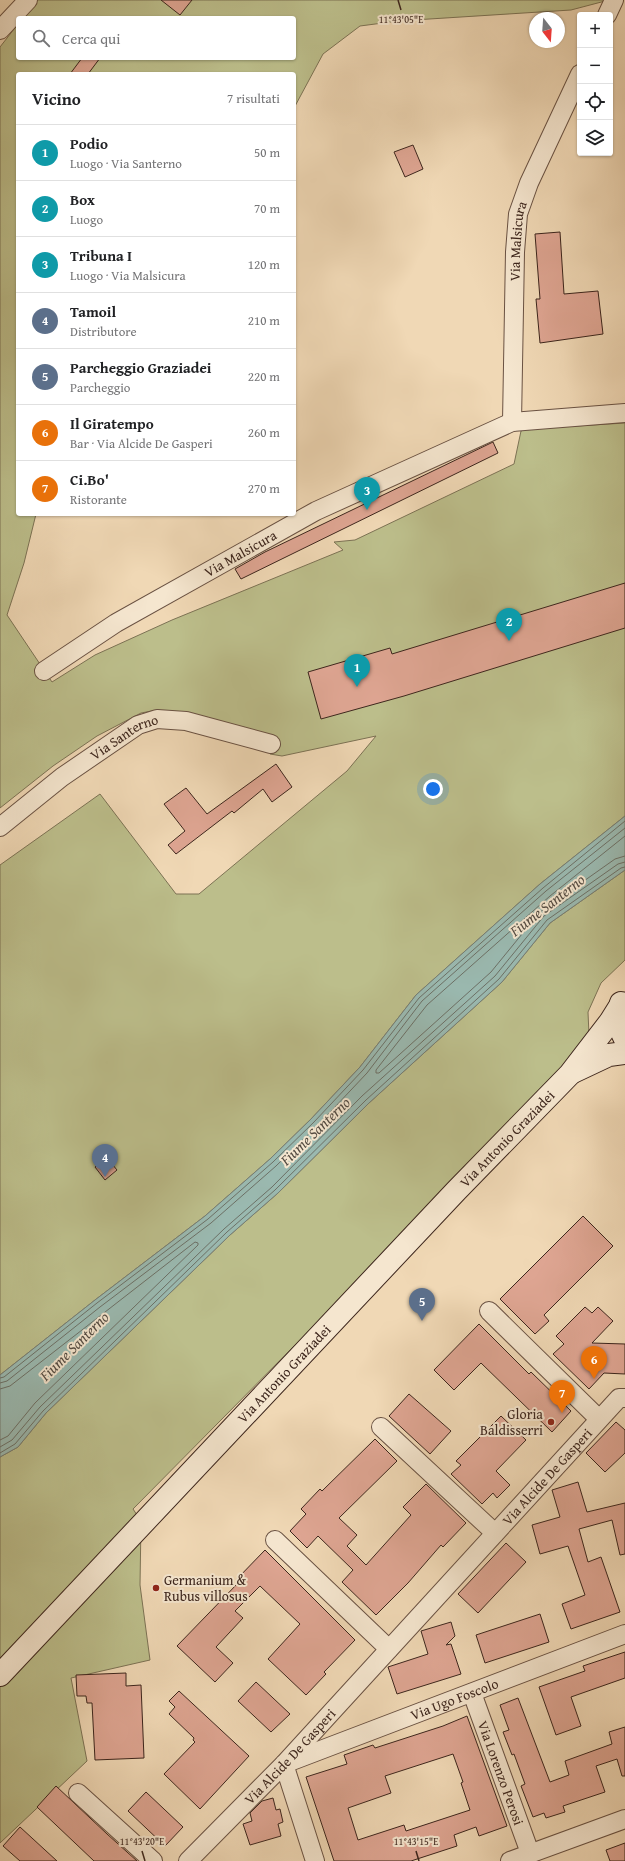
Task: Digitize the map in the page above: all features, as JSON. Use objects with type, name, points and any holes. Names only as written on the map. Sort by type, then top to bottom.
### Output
[{"type":"street","points":[[0,30],[28,0]]},
{"type":"street","points":[[608,12],[614,0]]},
{"type":"street","name":"Via Malsicura","points":[[512,422],[515,252],[518,214],[529,183],[577,80]]},
{"type":"street","name":"Via Malsicura","points":[[44,671],[116,623],[316,511],[512,422],[625,413]]},
{"type":"street","name":"Via Santerno","points":[[0,827],[62,777],[138,725],[156,719],[186,721],[271,744]]},
{"type":"street","points":[[623,1000],[619,1019],[621,1031],[625,1039]]},
{"type":"street","name":"Via Antonio Graziadei","points":[[0,1675],[456,1191],[570,1074],[610,1022],[623,1000]]},
{"type":"street","name":"Via Antonio Graziadei","points":[[570,1074],[609,1056],[625,1053]]},
{"type":"street","name":"Via Alcide De Gasperi","points":[[489,1311],[599,1419]]},
{"type":"street","name":"Via Alcide De Gasperi","points":[[188,1861],[284,1764],[599,1419],[619,1398],[625,1398]]},
{"type":"street","name":"Via Alcide De Gasperi","points":[[381,1427],[495,1533]]},
{"type":"street","points":[[275,1540],[389,1649]]},
{"type":"street","name":"Via Ugo Foscolo","points":[[284,1764],[625,1634]]},
{"type":"street","name":"Via Lorenzo Perosi","points":[[472,1693],[530,1853]]},
{"type":"street","points":[[284,1764],[315,1861]]},
{"type":"street","points":[[78,1793],[153,1861]]},
{"type":"street","points":[[510,1861],[625,1819]]},
{"type":"green space","points":[[37,0],[609,0],[571,10],[398,21],[360,26],[323,54],[296,104],[296,72],[16,72],[16,516],[36,516],[24,563],[7,615],[52,682],[95,655],[172,620],[343,550],[334,542],[355,540],[514,464],[521,431],[527,429],[625,423],[625,816],[540,884],[416,995],[360,1067],[311,1119],[270,1159],[205,1216],[0,1375],[0,865],[100,794],[176,894],[199,894],[347,771],[376,736],[282,756],[270,754],[271,744],[172,712],[157,710],[141,713],[97,736],[53,766],[0,808],[0,47],[16,27],[16,60],[296,60],[296,16],[25,16]]},
{"type":"green space","points":[[625,870],[625,960],[601,983],[588,1012],[589,1035],[568,1069],[133,1509],[141,1521],[140,1585],[150,1660],[71,1678],[87,1761],[0,1843],[0,1457],[18,1447],[46,1413],[230,1235],[278,1193],[369,1103],[502,982],[550,923]]},
{"type":"water","name":"Fiume Santerno","points":[[625,816],[625,870],[550,923],[502,982],[369,1103],[278,1193],[230,1235],[46,1413],[18,1447],[0,1457],[0,1375],[205,1216],[270,1159],[311,1119],[360,1067],[416,995],[540,884]]},
{"type":"building","points":[[161,0],[192,0],[180,15]]},
{"type":"building","points":[[80,60],[98,60],[90,72],[72,72]]},
{"type":"building","points":[[413,145],[423,169],[405,177],[394,152]]},
{"type":"building","points":[[560,232],[564,294],[598,291],[603,334],[540,343],[536,299],[540,299],[535,234]]},
{"type":"building","points":[[493,442],[498,453],[241,579],[235,569],[265,552]]},
{"type":"building","points":[[625,583],[625,628],[404,696],[321,719],[308,672],[390,648],[392,654]]},
{"type":"building","points":[[276,764],[292,787],[272,802],[263,789],[234,813],[232,811],[176,854],[168,845],[185,831],[164,804],[186,788],[207,814]]},
{"type":"building","points":[[107,1158],[117,1170],[105,1180],[95,1167]]},
{"type":"building","points":[[583,1216],[613,1246],[544,1315],[549,1321],[535,1334],[500,1299]]},
{"type":"building","points":[[585,1307],[592,1313],[598,1307],[613,1321],[592,1343],[625,1344],[625,1374],[604,1373],[589,1389],[553,1354],[564,1344],[556,1336]]},
{"type":"building","points":[[479,1324],[529,1374],[531,1372],[571,1411],[552,1432],[481,1363],[454,1390],[434,1370]]},
{"type":"building","points":[[409,1394],[451,1431],[430,1454],[389,1416]]},
{"type":"building","points":[[501,1416],[526,1440],[496,1471],[510,1485],[497,1498],[493,1493],[482,1504],[451,1474],[461,1465],[456,1461]]},
{"type":"building","points":[[616,1422],[625,1430],[625,1453],[605,1472],[586,1453]]},
{"type":"building","points":[[375,1439],[397,1461],[339,1518],[357,1535],[347,1546],[366,1565],[411,1515],[403,1507],[426,1484],[466,1523],[443,1547],[441,1545],[408,1583],[376,1615],[342,1582],[353,1570],[318,1536],[307,1548],[290,1531],[306,1514],[301,1509],[320,1489],[322,1491]]},
{"type":"building","points":[[578,1482],[587,1512],[625,1503],[625,1554],[620,1555],[612,1520],[579,1529],[588,1562],[601,1557],[620,1612],[571,1629],[562,1604],[585,1595],[568,1546],[540,1554],[532,1525],[560,1517],[552,1490]]},
{"type":"building","points":[[506,1543],[526,1562],[478,1613],[458,1594]]},
{"type":"building","points":[[265,1550],[355,1640],[324,1672],[326,1674],[306,1695],[268,1659],[300,1624],[260,1586],[235,1611],[243,1618],[216,1647],[233,1663],[215,1682],[177,1646],[239,1582],[236,1580]]},
{"type":"building","points":[[540,1614],[549,1642],[485,1663],[476,1635]]},
{"type":"building","points":[[451,1622],[455,1636],[446,1645],[451,1644],[461,1674],[397,1694],[388,1667],[428,1654],[421,1631]]},
{"type":"building","points":[[625,1652],[625,1678],[571,1697],[581,1726],[556,1735],[539,1687],[585,1671],[583,1666]]},
{"type":"building","points":[[126,1673],[126,1686],[141,1685],[144,1758],[95,1760],[92,1703],[87,1703],[86,1696],[77,1696],[76,1675]]},
{"type":"building","points":[[256,1682],[290,1714],[271,1732],[238,1701]]},
{"type":"building","points":[[179,1691],[249,1756],[200,1809],[164,1774],[195,1742],[193,1740],[194,1738],[169,1714],[175,1707],[169,1701]]},
{"type":"building","points":[[518,1698],[550,1782],[569,1775],[565,1761],[612,1744],[609,1732],[625,1727],[625,1776],[622,1776],[617,1759],[596,1766],[605,1792],[563,1806],[565,1812],[546,1818],[544,1813],[533,1817],[521,1786],[525,1784],[514,1754],[512,1755],[503,1732],[509,1730],[500,1705]]},
{"type":"building","points":[[467,1716],[507,1826],[479,1836],[476,1827],[454,1835],[457,1846],[411,1861],[334,1861],[306,1777],[347,1764],[344,1755],[373,1745],[375,1748],[443,1726]],"holes":[[[453,1754],[463,1782],[461,1783],[470,1810],[406,1831],[404,1825],[358,1840],[348,1808],[391,1793],[385,1776]]]},
{"type":"building","points":[[56,1786],[137,1861],[94,1861],[37,1807]]},
{"type":"building","points":[[146,1792],[183,1827],[165,1846],[128,1811]]},
{"type":"building","points":[[273,1798],[276,1810],[280,1809],[283,1822],[278,1824],[281,1836],[250,1845],[243,1824],[252,1821],[250,1813],[262,1801]]},
{"type":"building","points":[[20,1827],[57,1861],[20,1861],[3,1846]]},
{"type":"building","points":[[625,1843],[625,1861],[610,1861],[606,1850]]},
{"type":"place","name":"Tribuna I","points":[[367,510]]},
{"type":"place","name":"Box","points":[[509,641]]},
{"type":"place","name":"Podio","points":[[357,687]]},
{"type":"place","name":"Tamoil","points":[[105,1177]]},
{"type":"place","name":"Parcheggio Graziadei","points":[[422,1321]]},
{"type":"place","name":"Il Giratempo","points":[[594,1379]]},
{"type":"place","name":"Ci.Bo'","points":[[562,1413]]},
{"type":"place","name":"Gloria Baldisserri","points":[[551,1422]]},
{"type":"place","name":"Germanium & Rubus villosus","points":[[156,1588]]}]
